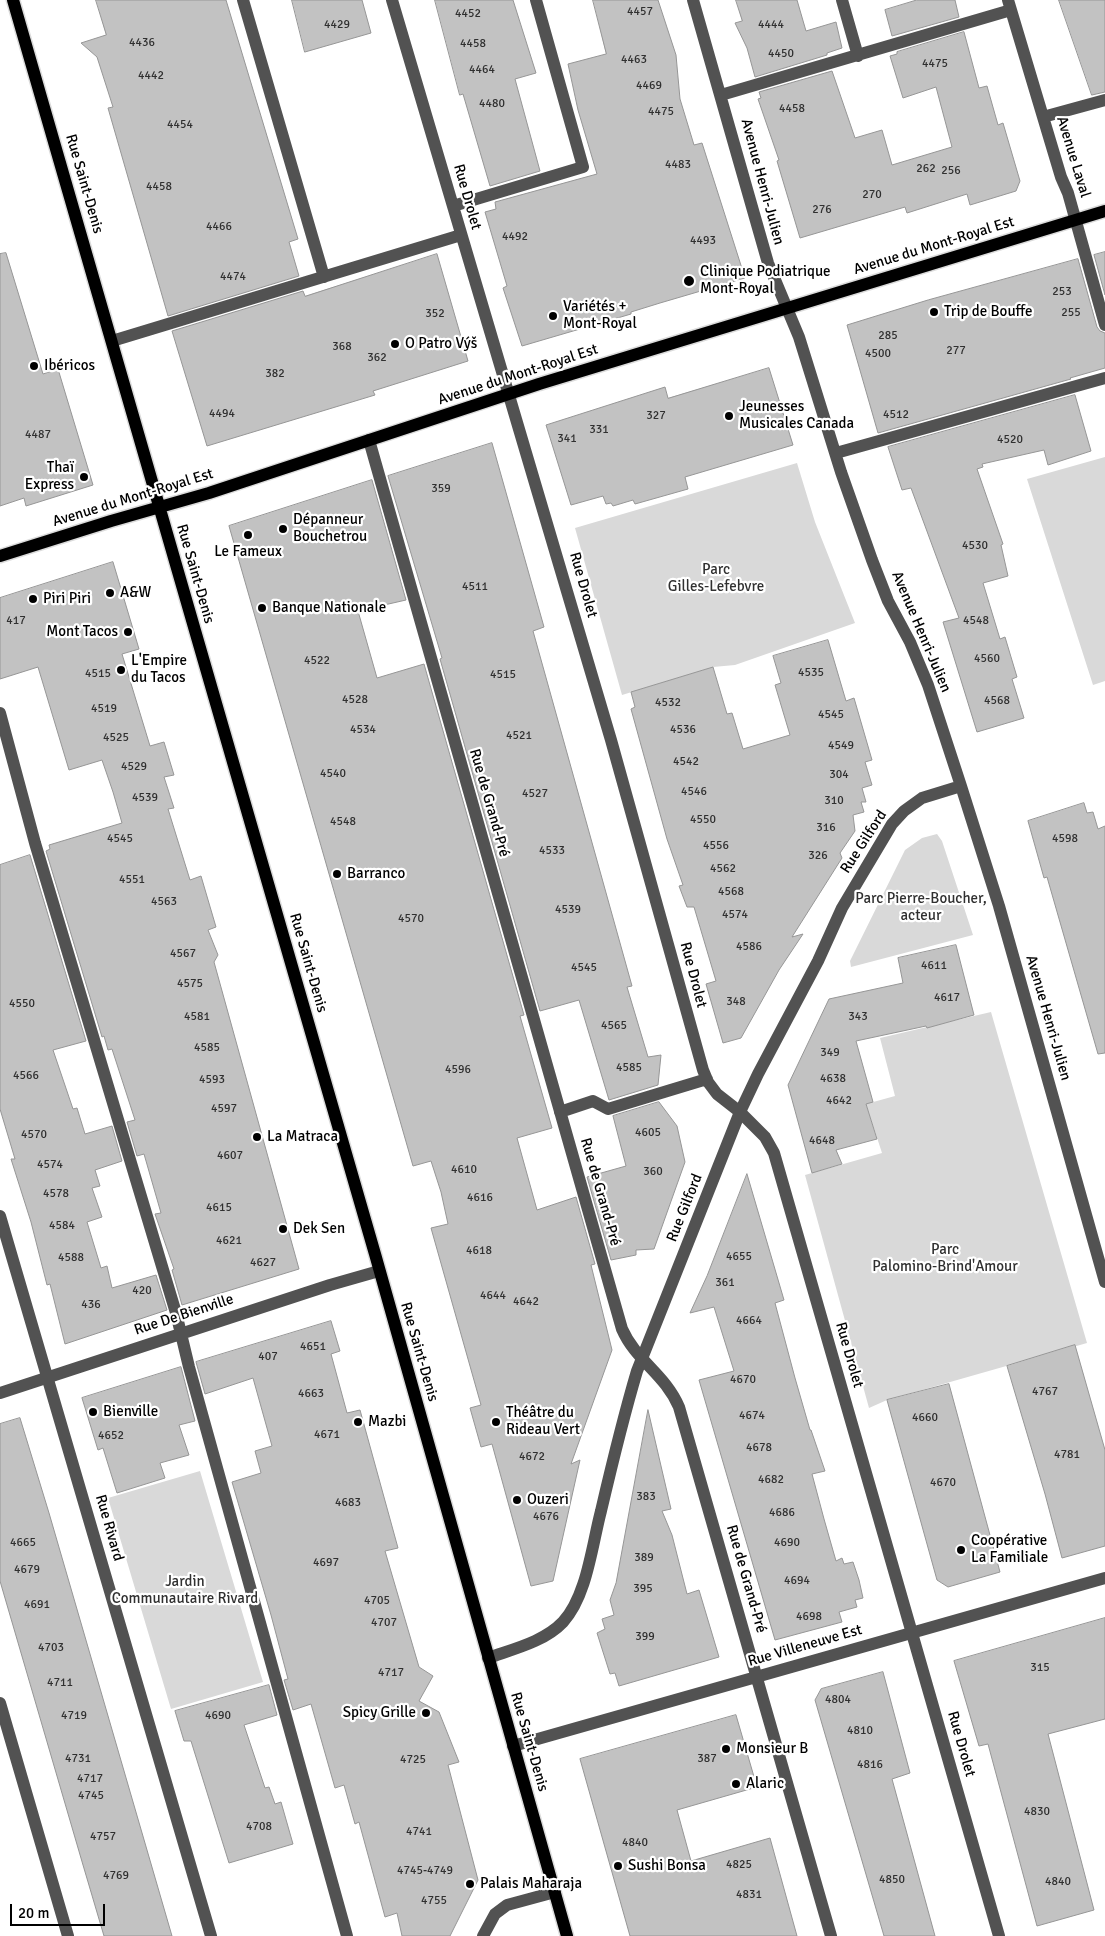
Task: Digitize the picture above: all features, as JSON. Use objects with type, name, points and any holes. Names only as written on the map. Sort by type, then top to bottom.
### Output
[{"type":"main road","name":"Rue Saint-Denis","points":[[13,0],[379,1271],[567,1936]]},
{"type":"main road","name":"Avenue du Mont-Royal Est","points":[[0,556],[203,495],[509,394],[1105,211]]},
{"type":"street","points":[[243,0],[324,277]]},
{"type":"street","name":"Rue Drolet","points":[[392,0],[611,740],[706,1079],[717,1094],[740,1112],[765,1137],[774,1152],[999,1936]]},
{"type":"street","points":[[453,206],[582,167],[536,0]]},
{"type":"street","name":"Avenue Henri-Julien","points":[[693,0],[768,263],[798,337],[872,560],[888,601],[910,642],[928,684],[961,786],[999,906],[1105,1282]]},
{"type":"street","points":[[842,0],[858,56]]},
{"type":"street","points":[[721,95],[858,56],[1010,5]]},
{"type":"street","name":"Avenue Laval","points":[[1010,5],[1105,325]]},
{"type":"street","points":[[1043,117],[1105,100]]},
{"type":"street","points":[[112,341],[461,235]]},
{"type":"street","points":[[836,453],[1105,378]]},
{"type":"street","name":"Rue de Grand-Pré","points":[[369,440],[622,1329],[629,1345],[663,1379],[679,1407],[758,1676],[831,1936]]},
{"type":"street","points":[[0,713],[35,844],[173,1304],[347,1936]]},
{"type":"street","name":"Rue Gilford","points":[[488,1658],[525,1645],[554,1630],[568,1615],[578,1599],[626,1406],[641,1359],[740,1112],[818,961],[842,908],[892,824],[904,811],[922,798],[961,786]]},
{"type":"street","points":[[560,1112],[593,1101],[608,1109],[706,1079]]},
{"type":"street","name":"Rue Rivard","points":[[0,1216],[211,1936]]},
{"type":"street","name":"Rue De Bienville","points":[[0,1392],[330,1284],[379,1271]]},
{"type":"street","name":"Rue Villeneuve Est","points":[[513,1746],[1105,1578]]},
{"type":"street","points":[[0,1703],[68,1936]]},
{"type":"street","points":[[483,1936],[495,1914],[507,1905],[555,1892]]},
{"type":"green space","points":[[1105,457],[1105,681],[1093,685],[1027,479]]},
{"type":"green space","name":"Parc Gilles-Lefebvre","points":[[797,463],[815,522],[855,623],[735,665],[713,667],[622,695],[575,528]]},
{"type":"green space","name":"Parc Pierre-Boucher, acteur","points":[[937,834],[942,841],[973,935],[851,967],[850,961],[905,850],[922,838]]},
{"type":"green space","name":"Parc Palomino-Brind'Amour","points":[[991,1012],[1087,1343],[887,1400],[869,1408],[805,1175],[882,1153],[866,1104],[895,1096],[880,1038]]},
{"type":"green space","name":"Jardin Communautaire Rivard","points":[[200,1471],[263,1682],[171,1709],[108,1498]]},
{"type":"building","points":[[96,0],[226,0],[298,239],[289,242],[299,276],[168,316],[108,108],[113,107],[97,57],[81,43],[106,35]]},
{"type":"building","points":[[292,0],[362,0],[371,33],[305,52]]},
{"type":"building","points":[[435,0],[513,0],[536,73],[515,79],[540,171],[490,186],[463,94],[460,95]]},
{"type":"building","points":[[593,0],[658,0],[676,55],[680,99],[694,145],[702,143],[745,278],[522,346],[503,288],[507,286],[485,212],[496,209],[495,202],[597,174],[578,110],[568,64],[606,54]]},
{"type":"building","points":[[736,0],[797,0],[806,31],[836,22],[842,48],[827,53],[827,55],[755,77],[747,48],[735,23],[742,21]]},
{"type":"building","points":[[917,0],[955,0],[959,17],[892,36],[885,10]]},
{"type":"building","points":[[1059,0],[1105,0],[1105,92],[1092,95]]},
{"type":"building","points":[[964,32],[979,88],[987,86],[998,125],[1003,123],[1020,181],[1016,191],[970,205],[967,194],[907,213],[905,207],[800,238],[777,161],[779,160],[758,99],[761,98],[759,92],[832,71],[855,138],[882,130],[892,165],[952,147],[936,87],[903,98],[890,56],[897,54],[897,52]]},
{"type":"building","points":[[1105,252],[1105,295],[1094,255]]},
{"type":"building","points":[[6,253],[43,374],[58,369],[93,485],[26,506],[24,498],[0,506],[0,254]]},
{"type":"building","points":[[437,254],[468,361],[373,391],[375,395],[207,446],[172,331],[303,291],[305,296]]},
{"type":"building","points":[[1078,259],[1097,327],[1105,333],[1105,368],[878,433],[847,325],[928,300]]},
{"type":"building","points":[[769,368],[793,445],[685,477],[688,489],[635,504],[633,500],[613,506],[611,503],[606,504],[603,496],[571,505],[546,425],[665,387],[668,398]]},
{"type":"building","points":[[1075,395],[1091,451],[1048,465],[1044,450],[982,464],[983,467],[977,469],[1003,544],[1001,545],[1008,576],[983,583],[1000,639],[1005,637],[1017,677],[1012,679],[1024,718],[977,732],[943,622],[959,618],[911,488],[902,490],[888,447]]},
{"type":"building","points":[[492,443],[544,627],[533,631],[632,986],[627,987],[648,1057],[661,1055],[658,1085],[609,1100],[579,1000],[540,1011],[440,659],[442,658],[388,476]]},
{"type":"building","points":[[372,480],[406,600],[358,611],[377,678],[424,664],[524,1015],[520,1016],[552,1128],[517,1138],[537,1210],[576,1197],[595,1264],[591,1265],[612,1350],[571,1464],[580,1460],[553,1581],[531,1586],[492,1444],[481,1447],[470,1408],[481,1405],[431,1228],[448,1224],[441,1192],[431,1161],[413,1166],[229,526]]},
{"type":"building","points":[[113,562],[139,649],[122,654],[150,746],[164,742],[174,775],[164,777],[174,808],[168,809],[190,880],[201,876],[216,927],[208,930],[218,955],[214,962],[299,1269],[182,1305],[172,1270],[174,1269],[155,1214],[161,1213],[144,1154],[137,1156],[127,1122],[135,1120],[112,1049],[108,1050],[104,1036],[102,1037],[46,851],[50,849],[49,845],[122,823],[113,792],[102,760],[69,770],[38,667],[0,679],[0,598]]},
{"type":"building","points":[[828,640],[846,701],[854,698],[872,760],[865,762],[872,785],[862,788],[866,802],[861,802],[864,812],[853,815],[855,831],[840,853],[842,858],[792,937],[803,934],[779,970],[741,1038],[723,1043],[706,984],[716,981],[694,907],[687,907],[679,886],[683,885],[667,839],[631,709],[635,707],[631,692],[713,667],[727,714],[732,713],[743,749],[790,735],[775,685],[781,683],[773,656]]},
{"type":"building","points":[[1084,803],[1087,813],[1093,812],[1098,829],[1105,826],[1105,1053],[1098,1054],[1047,877],[1044,878],[1028,821]]},
{"type":"building","points":[[30,855],[86,1041],[53,1050],[73,1109],[77,1108],[85,1134],[112,1126],[122,1161],[95,1170],[100,1186],[92,1188],[102,1217],[87,1222],[101,1268],[107,1266],[112,1288],[156,1275],[167,1310],[65,1344],[50,1284],[47,1285],[31,1222],[11,1159],[15,1159],[0,1109],[0,865]]},
{"type":"building","points":[[956,945],[974,1015],[927,1028],[926,1026],[856,1041],[873,1102],[866,1104],[877,1139],[836,1150],[842,1164],[812,1173],[788,1085],[829,999],[903,983],[898,958]]},
{"type":"building","points":[[659,1102],[677,1126],[685,1162],[654,1249],[636,1250],[636,1255],[611,1260],[587,1177],[626,1166],[613,1116]]},
{"type":"building","points":[[747,1174],[784,1300],[775,1303],[810,1430],[825,1471],[812,1474],[824,1519],[836,1561],[842,1558],[844,1564],[853,1562],[863,1598],[855,1600],[857,1607],[839,1612],[842,1622],[775,1640],[699,1380],[734,1371],[714,1307],[690,1313],[707,1276]]},
{"type":"building","points":[[331,1321],[340,1351],[331,1354],[347,1413],[360,1410],[398,1548],[385,1551],[419,1667],[433,1676],[419,1701],[439,1712],[459,1762],[448,1765],[478,1880],[450,1936],[402,1936],[397,1913],[385,1917],[359,1822],[355,1824],[344,1785],[335,1788],[311,1704],[293,1710],[284,1680],[288,1679],[271,1615],[232,1482],[261,1473],[255,1451],[272,1446],[253,1378],[205,1394],[196,1362]]},
{"type":"building","points":[[1075,1345],[1105,1450],[1105,1546],[1062,1558],[1007,1366]]},
{"type":"building","points":[[181,1367],[195,1421],[179,1425],[189,1455],[160,1463],[165,1478],[117,1493],[103,1448],[98,1450],[82,1398]]},
{"type":"building","points":[[949,1384],[1000,1572],[948,1587],[937,1580],[887,1400]]},
{"type":"building","points":[[648,1410],[671,1509],[662,1511],[672,1535],[687,1594],[699,1590],[719,1657],[619,1686],[615,1673],[610,1674],[597,1633],[605,1629],[602,1619],[614,1615],[610,1600],[616,1583]]},
{"type":"building","points":[[20,1418],[172,1936],[104,1936],[83,1865],[0,1581],[0,1424]]},
{"type":"building","points":[[1105,1618],[1105,1719],[1048,1734],[1094,1910],[1037,1926],[988,1744],[979,1746],[954,1661]]},
{"type":"building","points":[[883,1672],[910,1773],[892,1779],[935,1936],[884,1936],[815,1700],[821,1689]]},
{"type":"building","points":[[269,1685],[277,1715],[244,1725],[265,1788],[269,1787],[275,1804],[281,1802],[293,1844],[229,1863],[191,1741],[184,1741],[175,1711]]},
{"type":"building","points":[[736,1715],[757,1787],[677,1810],[691,1861],[770,1838],[797,1936],[630,1936],[580,1759]]},
{"type":"place","name":"Clinique Podiatrique Mont-Royal","points":[[689,281]]},
{"type":"place","name":"Trip de Bouffe","points":[[934,312]]},
{"type":"place","name":"Variétés + Mont-Royal","points":[[553,316]]},
{"type":"place","name":"O Patro Výš","points":[[395,344]]},
{"type":"place","name":"Ibéricos","points":[[34,366]]},
{"type":"place","name":"Jeunesses Musicales Canada","points":[[729,416]]},
{"type":"place","name":"Thaï Express","points":[[84,477]]},
{"type":"place","name":"Dépanneur Bouchetrou","points":[[283,529]]},
{"type":"place","name":"Le Fameux","points":[[248,535]]},
{"type":"place","name":"A&W","points":[[110,593]]},
{"type":"place","name":"Piri Piri","points":[[33,599]]},
{"type":"place","name":"Banque Nationale","points":[[262,608]]},
{"type":"place","name":"Mont Tacos","points":[[128,632]]},
{"type":"place","name":"L'Empire du Tacos","points":[[121,670]]},
{"type":"place","name":"Barranco","points":[[337,874]]},
{"type":"place","name":"La Matraca","points":[[257,1137]]},
{"type":"place","name":"Dek Sen","points":[[283,1229]]},
{"type":"place","name":"Bienville","points":[[93,1412]]},
{"type":"place","name":"Mazbi","points":[[358,1422]]},
{"type":"place","name":"Théâtre du Rideau Vert","points":[[496,1422]]},
{"type":"place","name":"Ouzeri","points":[[517,1500]]},
{"type":"place","name":"Coopérative La Familiale","points":[[961,1550]]},
{"type":"place","name":"Spicy Grille","points":[[426,1713]]},
{"type":"place","name":"Monsieur B","points":[[726,1749]]},
{"type":"place","name":"Alaric","points":[[736,1784]]},
{"type":"place","name":"Sushi Bonsa","points":[[618,1866]]},
{"type":"place","name":"Palais Maharaja","points":[[470,1884]]}]
